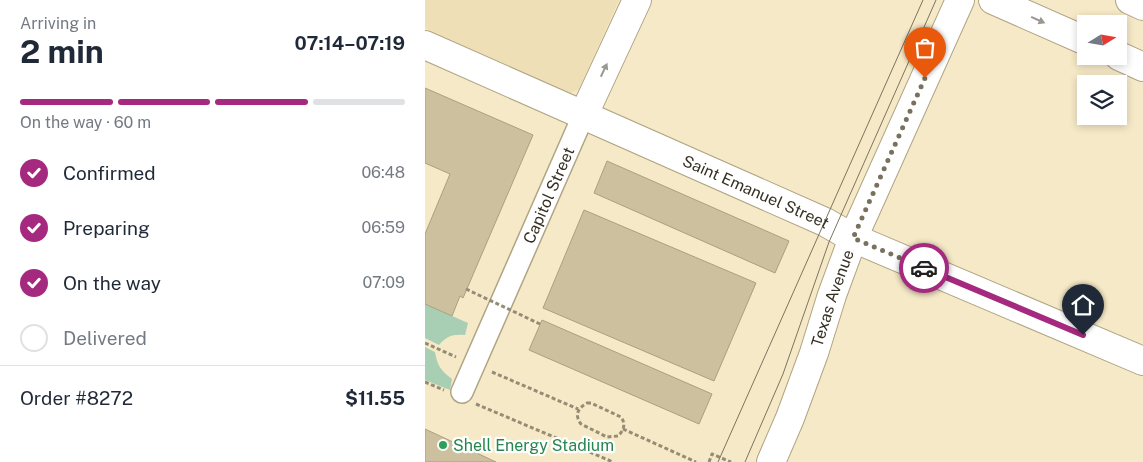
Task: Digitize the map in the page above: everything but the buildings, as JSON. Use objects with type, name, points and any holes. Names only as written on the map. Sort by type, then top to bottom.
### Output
[{"type":"main road","name":"Capitol Street","points":[[584,114],[637,0]]},
{"type":"main road","name":"Texas Avenue","points":[[771,462],[790,418],[814,353],[832,295],[853,238],[960,0]]},
{"type":"main road","points":[[993,0],[1077,38]]},
{"type":"main road","points":[[1130,0],[1143,6]]},
{"type":"main road","name":"Saint Emanuel Street","points":[[425,44],[825,222],[853,238],[1143,361]]},
{"type":"main road","points":[[1127,60],[1143,67]]},
{"type":"street","name":"Capitol Street","points":[[465,397],[474,364],[584,114]]},
{"type":"path","points":[[466,289],[540,324]]},
{"type":"path","points":[[425,343],[578,409]]},
{"type":"path","points":[[465,397],[613,462]]},
{"type":"path","points":[[587,403],[591,403],[621,417],[623,420],[623,430],[618,436],[607,437],[581,424],[577,415],[578,409],[587,403]]},
{"type":"path","points":[[623,430],[696,462]]},
{"type":"path","points":[[709,462],[712,454],[731,462]]},
{"type":"shaded area","points":[[425,0],[619,0],[579,89],[570,93],[562,92],[425,28]]},
{"type":"green space","points":[[425,304],[468,323],[465,335],[450,336],[439,345],[425,338]]},
{"type":"green space","points":[[425,347],[435,352],[440,367],[452,379],[450,390],[425,380]]},
{"type":"tram line","points":[[718,462],[923,0]]},
{"type":"tram line","points":[[745,462],[783,374],[829,242],[936,0]]},
{"type":"way so far","points":[[924,268],[853,238],[925,78]]},
{"type":"place","name":"Shell Energy Stadium","points":[[443,445]]},
{"type":"route","points":[[924,268],[1083,335]]}]
